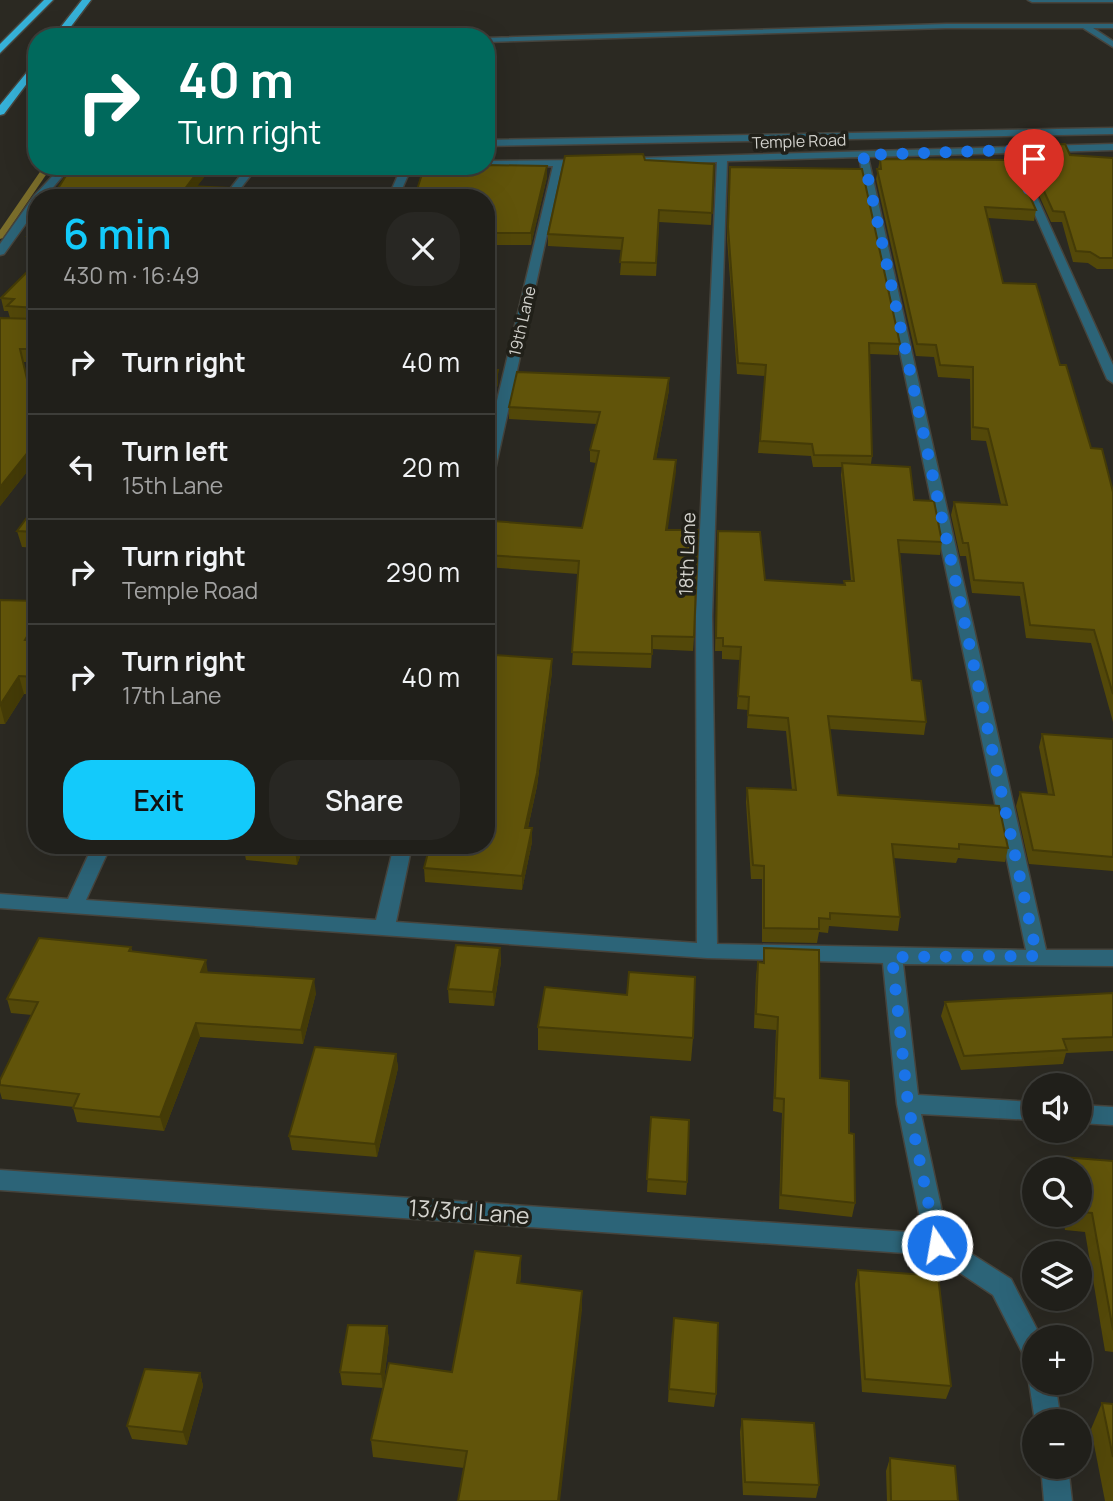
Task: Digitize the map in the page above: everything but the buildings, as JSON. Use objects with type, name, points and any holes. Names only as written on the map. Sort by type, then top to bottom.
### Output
[{"type":"highway","points":[[0,50],[49,0]]},
{"type":"highway","points":[[65,28],[87,0]]},
{"type":"highway","points":[[0,112],[28,75]]},
{"type":"street","points":[[1032,0],[1113,0]]},
{"type":"street","points":[[495,40],[946,26],[1113,26]]},
{"type":"street","points":[[1086,26],[1113,45]]},
{"type":"street","points":[[495,143],[1113,131]]},
{"type":"street","name":"Temple Road","points":[[626,162],[1113,147]]},
{"type":"street","points":[[1011,150],[1113,379]]},
{"type":"street","points":[[863,155],[1037,956]]},
{"type":"street","name":"18th Lane","points":[[706,951],[704,616],[722,159]]},
{"type":"street","points":[[495,164],[599,163]]},
{"type":"street","name":"19th Lane","points":[[495,440],[558,164]]},
{"type":"street","points":[[47,189],[59,175]]},
{"type":"street","points":[[235,189],[246,175]]},
{"type":"street","points":[[0,252],[28,213]]},
{"type":"street","points":[[74,906],[98,854]]},
{"type":"street","points":[[384,930],[401,854]]},
{"type":"street","points":[[0,901],[706,951],[892,957],[1113,958]]},
{"type":"street","points":[[892,957],[908,1104],[937,1245],[1002,1287],[1022,1326]]},
{"type":"street","points":[[908,1104],[1022,1110]]},
{"type":"street","points":[[1092,1115],[1113,1116]]},
{"type":"street","name":"13/3rd Lane","points":[[0,1180],[937,1245]]},
{"type":"street","points":[[1056,1479],[1059,1501]]},
{"type":"waterway","points":[[32,189],[42,175]]},
{"type":"waterway","points":[[0,236],[28,195]]},
{"type":"route","points":[[937,1245],[908,1104],[892,957],[1037,956],[863,155],[1011,150],[1034,201]]}]
